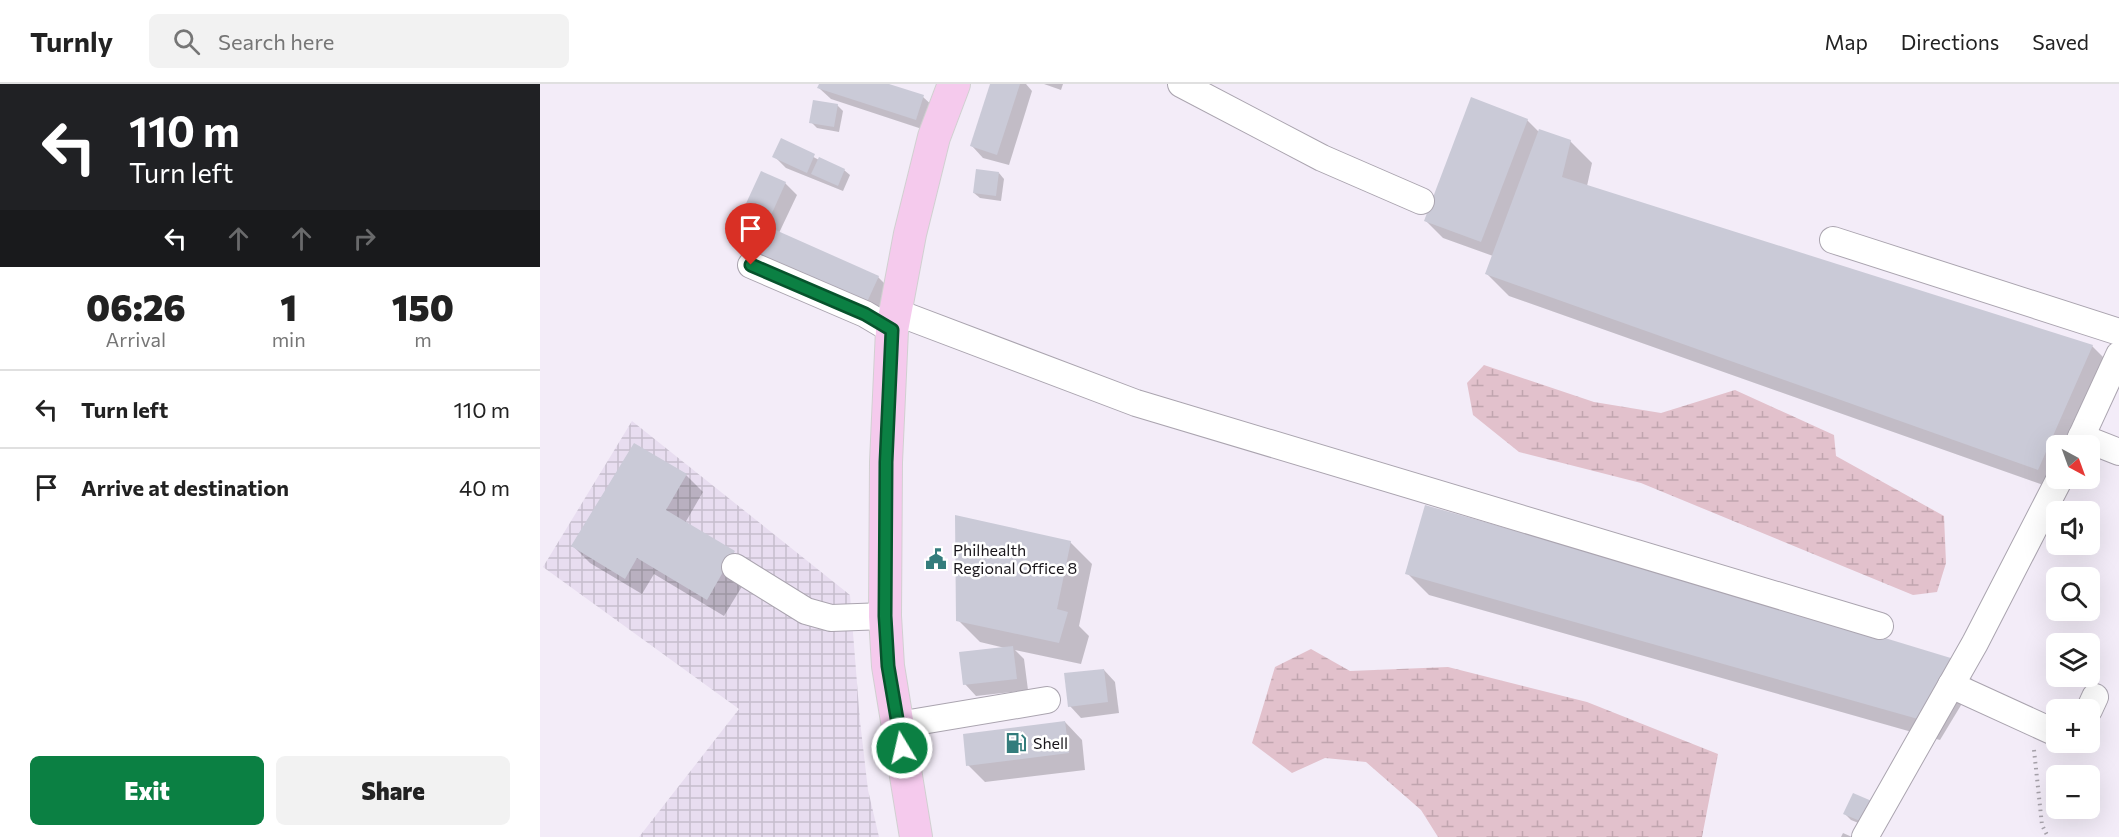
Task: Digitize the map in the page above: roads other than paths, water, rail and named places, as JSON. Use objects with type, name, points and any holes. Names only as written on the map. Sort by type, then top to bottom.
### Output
[{"type":"main road","points":[[916,837],[888,666],[885,616],[886,462],[892,321],[934,137],[954,84]]},
{"type":"street","points":[[1181,84],[1322,158],[1421,201]]},
{"type":"street","points":[[1833,240],[2119,332]]},
{"type":"street","points":[[751,265],[865,314],[1136,403],[1880,626]]},
{"type":"street","points":[[2082,435],[2119,355]]},
{"type":"street","points":[[2100,447],[2119,452]]},
{"type":"street","points":[[1865,837],[1951,685],[2054,489]]},
{"type":"street","points":[[735,567],[806,611],[831,618],[885,616]]},
{"type":"street","points":[[1951,685],[2046,729]]},
{"type":"street","points":[[898,725],[1047,700]]},
{"type":"place","name":"Philhealth Regional Office 8","points":[[936,559]]},
{"type":"place","name":"Shell","points":[[1016,743]]}]
